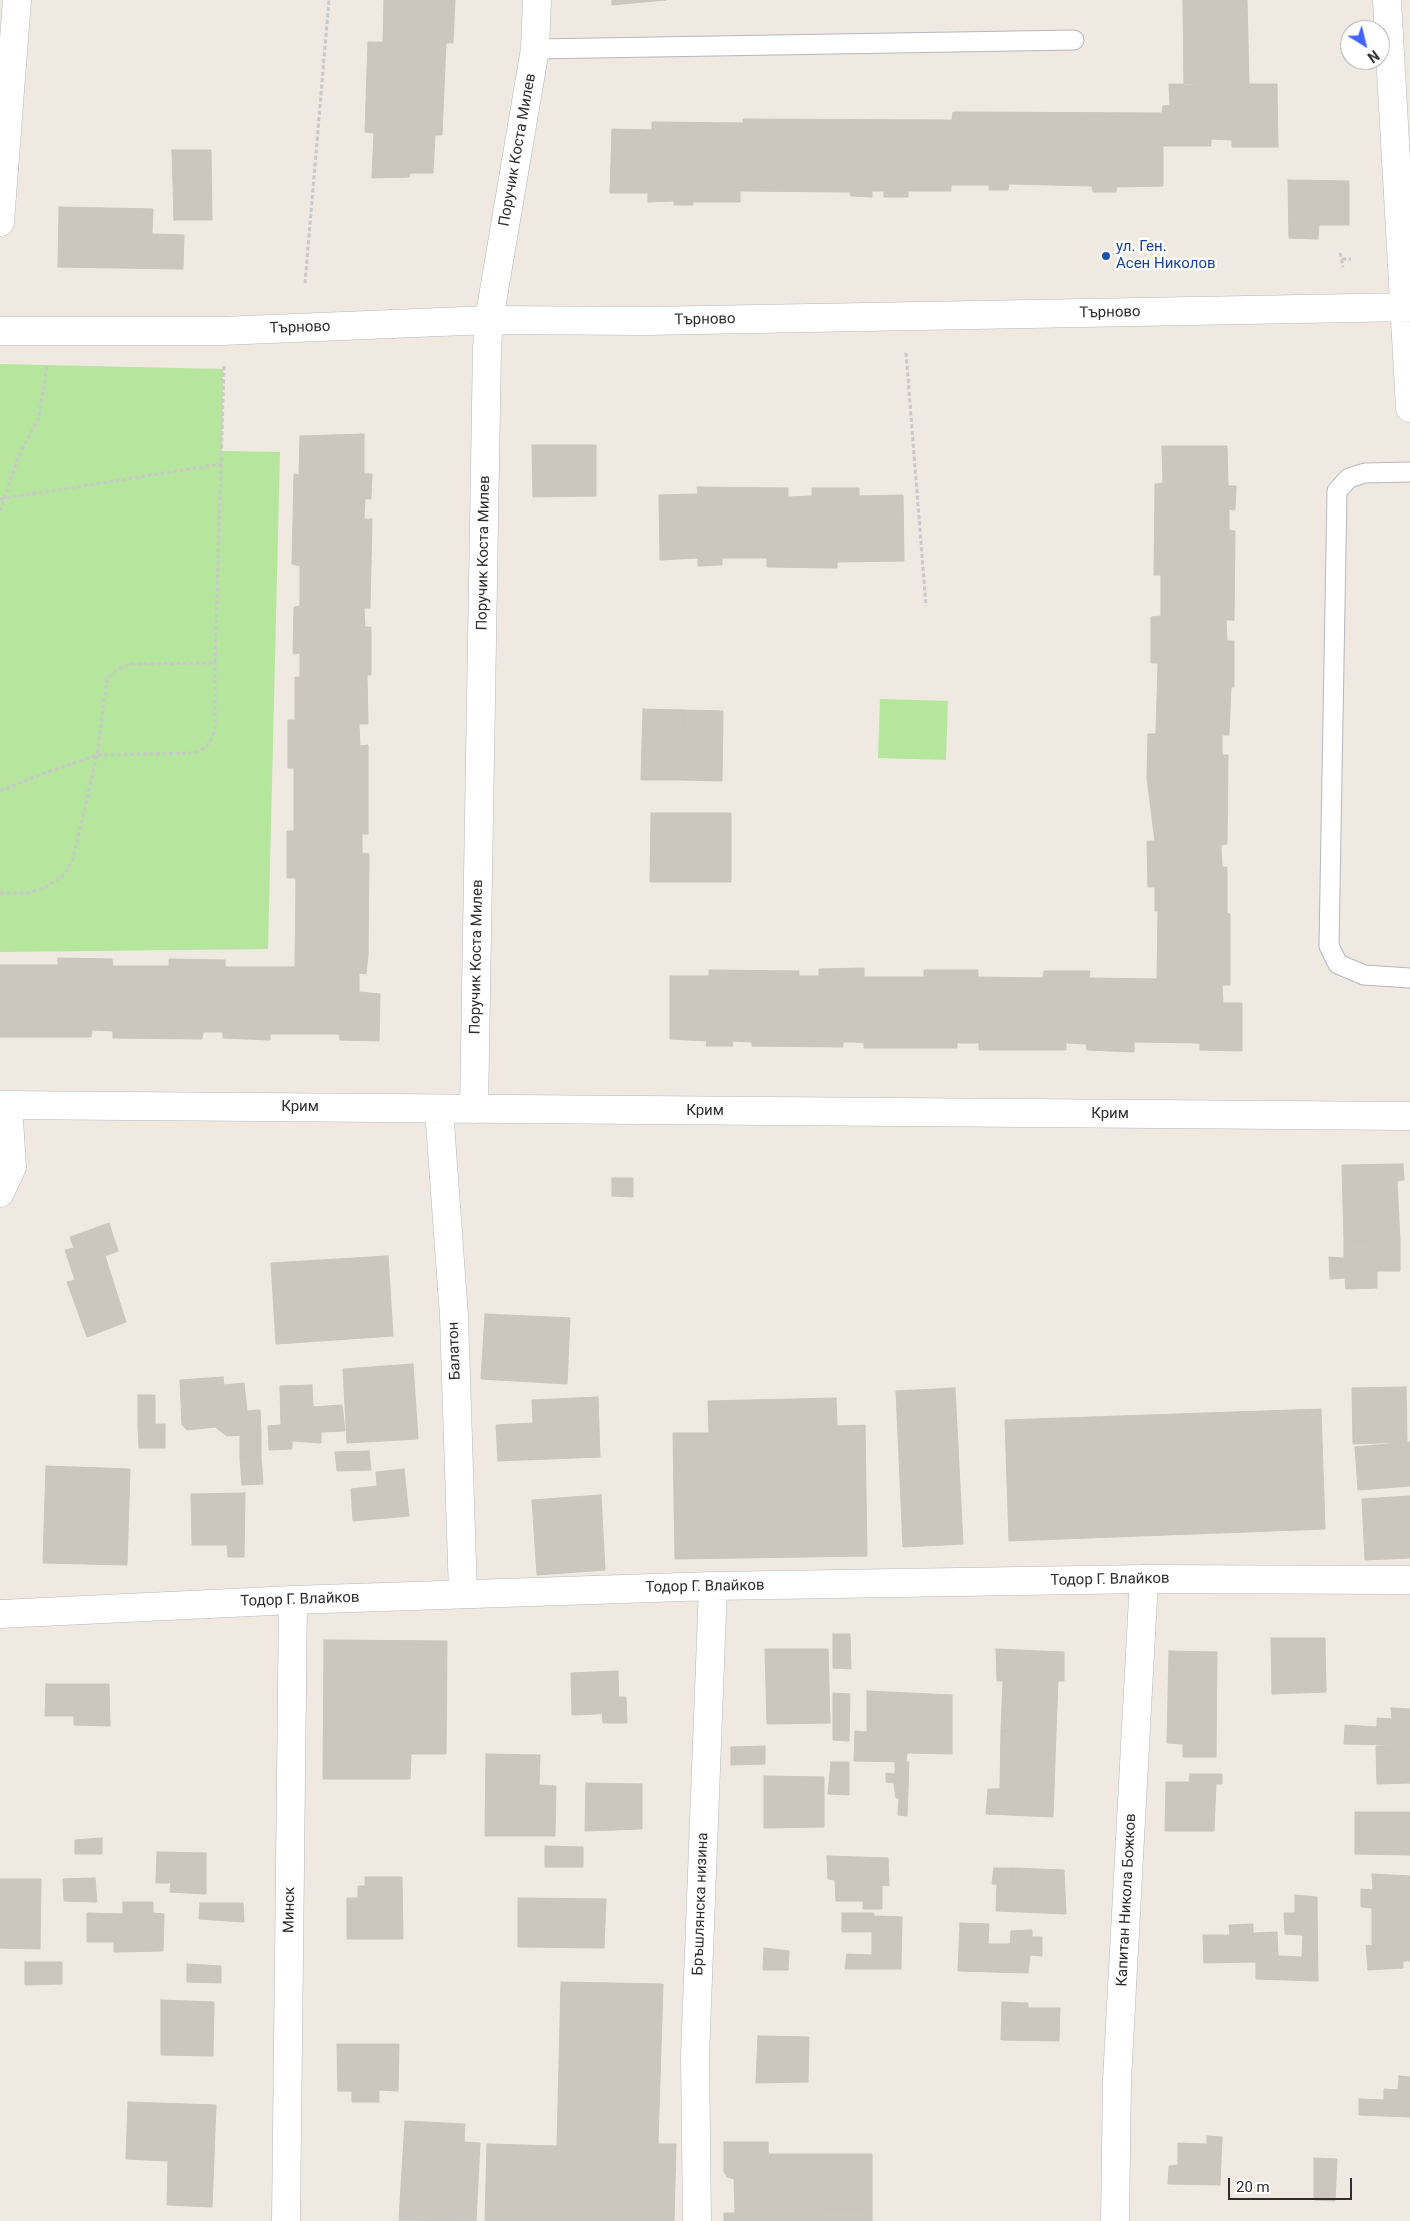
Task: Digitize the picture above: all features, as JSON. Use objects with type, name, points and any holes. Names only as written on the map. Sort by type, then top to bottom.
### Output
[{"type":"street","points":[[0,222],[17,0]]},
{"type":"street","name":"Поручик Коста Милев","points":[[474,1109],[489,320],[535,50],[537,0]]},
{"type":"street","points":[[1387,0],[1407,307],[1410,408]]},
{"type":"street","name":"Търново","points":[[0,331],[222,331],[489,320],[657,321],[1407,307]]},
{"type":"street","points":[[0,1194],[12,1167],[4,1105]]},
{"type":"street","name":"Крим","points":[[4,1105],[1410,1116]]},
{"type":"street","name":"Балатон","points":[[439,1108],[454,1316],[463,1594]]},
{"type":"street","name":"Тодор Г. Влайков","points":[[0,1614],[294,1600],[713,1586],[1144,1579],[1410,1580]]},
{"type":"street","name":"Капитан Никола Божков","points":[[1115,2221],[1117,2080],[1144,1579]]},
{"type":"street","name":"Бръшлянска низина","points":[[697,2221],[694,2056],[713,1586]]},
{"type":"street","name":"Минск","points":[[286,2221],[294,1600]]},
{"type":"lane","points":[[535,50],[1074,40]]},
{"type":"lane","points":[[1410,472],[1365,473],[1349,478],[1337,491],[1329,946],[1338,964],[1364,976],[1410,978]]},
{"type":"path","points":[[305,283],[329,0]]},
{"type":"path","points":[[1340,253],[1343,267]]},
{"type":"path","points":[[1342,260],[1351,259]]},
{"type":"path","points":[[906,350],[926,606]]},
{"type":"path","points":[[0,511],[2,499],[18,457],[39,418],[49,356]]},
{"type":"path","points":[[0,791],[97,755],[194,753],[205,748],[214,737],[224,358]]},
{"type":"path","points":[[2,499],[221,464]]},
{"type":"path","points":[[0,893],[27,893],[46,887],[65,874],[73,859],[97,755],[107,679],[118,669],[130,664],[215,663]]},
{"type":"green space","points":[[0,364],[223,369],[222,451],[280,452],[268,949],[0,952]]},
{"type":"green space","points":[[880,699],[948,701],[946,760],[878,758]]},
{"type":"building","points":[[384,0],[455,0],[453,43],[383,43]]},
{"type":"building","points":[[612,0],[666,0],[612,5]]},
{"type":"building","points":[[1183,0],[1247,0],[1249,84],[1184,85]]},
{"type":"building","points":[[368,42],[446,43],[442,135],[435,135],[433,173],[410,173],[409,177],[372,178],[374,133],[365,132]]},
{"type":"building","points":[[1169,84],[1277,84],[1278,147],[1232,147],[1232,140],[1211,139],[1211,146],[1163,146],[1163,186],[1117,187],[1116,192],[1093,192],[1092,186],[1009,184],[1008,190],[989,190],[989,185],[951,185],[951,191],[908,191],[908,197],[884,197],[884,191],[872,191],[872,197],[851,196],[850,192],[740,191],[740,202],[693,202],[693,205],[674,205],[674,201],[648,202],[648,193],[610,193],[612,129],[652,130],[652,122],[743,123],[743,119],[952,120],[953,112],[1162,113],[1163,106],[1170,105]]},
{"type":"building","points":[[172,150],[211,150],[212,220],[174,220]]},
{"type":"building","points":[[1288,180],[1349,181],[1349,225],[1319,225],[1318,239],[1289,238]]},
{"type":"building","points":[[59,207],[153,209],[152,234],[184,235],[183,269],[58,267]]},
{"type":"building","points":[[364,434],[364,474],[372,474],[371,499],[365,499],[364,519],[372,519],[370,608],[364,608],[365,627],[371,627],[371,675],[367,675],[368,724],[359,724],[360,746],[368,745],[368,834],[362,834],[362,853],[369,854],[368,955],[366,974],[359,973],[359,992],[380,994],[379,1041],[340,1040],[339,1034],[270,1034],[270,1040],[223,1038],[223,1032],[203,1032],[202,1039],[113,1038],[113,1031],[92,1030],[91,1037],[0,1037],[0,965],[58,965],[58,958],[112,959],[113,966],[169,966],[169,959],[225,960],[225,967],[295,967],[296,878],[287,878],[287,831],[294,831],[294,768],[288,768],[288,720],[295,720],[295,677],[300,677],[300,653],[293,654],[294,607],[300,606],[300,566],[292,564],[294,474],[299,475],[300,436]]},
{"type":"building","points":[[532,445],[596,445],[596,496],[533,497]]},
{"type":"building","points":[[1162,446],[1227,446],[1228,486],[1236,486],[1235,510],[1229,509],[1229,530],[1235,531],[1234,620],[1226,620],[1227,641],[1234,641],[1234,687],[1231,687],[1229,735],[1222,735],[1222,755],[1228,755],[1227,844],[1221,845],[1222,867],[1227,867],[1227,913],[1230,914],[1230,985],[1222,985],[1223,1003],[1242,1003],[1242,1051],[1200,1050],[1200,1043],[1134,1042],[1134,1052],[1087,1050],[1086,1044],[1066,1043],[1066,1050],[979,1050],[979,1043],[957,1043],[957,1048],[864,1048],[864,1043],[854,1042],[843,1042],[843,1047],[752,1046],[752,1042],[732,1041],[733,1046],[706,1046],[707,1041],[670,1039],[670,976],[709,976],[709,970],[799,971],[799,976],[819,976],[819,969],[864,968],[864,977],[924,977],[924,970],[978,970],[978,977],[1043,978],[1044,971],[1090,971],[1089,978],[1157,979],[1158,911],[1155,911],[1155,887],[1148,887],[1147,841],[1155,841],[1147,778],[1148,734],[1156,734],[1158,663],[1151,663],[1151,617],[1161,616],[1161,575],[1154,575],[1155,484],[1163,483]]},
{"type":"building","points":[[697,487],[788,488],[788,497],[812,496],[812,488],[859,488],[859,496],[903,495],[904,561],[837,562],[837,568],[767,567],[767,558],[722,558],[722,565],[698,566],[698,558],[660,560],[659,495],[698,494]]},
{"type":"building","points":[[643,709],[684,710],[682,780],[641,780]]},
{"type":"building","points":[[684,710],[723,711],[722,781],[682,780]]},
{"type":"building","points":[[651,813],[731,813],[731,882],[650,882]]},
{"type":"building","points":[[1403,1164],[1404,1180],[1397,1181],[1400,1240],[1344,1241],[1342,1165]]},
{"type":"building","points":[[612,1178],[633,1178],[633,1197],[612,1196]]},
{"type":"building","points":[[109,1223],[118,1251],[105,1256],[126,1322],[87,1337],[67,1282],[75,1280],[65,1250],[74,1248],[70,1237]]},
{"type":"building","points":[[1400,1240],[1400,1271],[1377,1271],[1377,1288],[1346,1289],[1345,1278],[1330,1279],[1329,1257],[1344,1258],[1344,1241]]},
{"type":"building","points":[[388,1256],[393,1336],[276,1344],[271,1263]]},
{"type":"building","points":[[485,1314],[570,1318],[567,1384],[481,1379]]},
{"type":"building","points":[[413,1364],[418,1439],[347,1443],[343,1369]]},
{"type":"building","points":[[223,1377],[224,1385],[244,1383],[247,1411],[260,1410],[261,1434],[227,1436],[215,1427],[187,1430],[182,1425],[180,1380]]},
{"type":"building","points":[[312,1385],[313,1407],[342,1405],[345,1431],[321,1432],[321,1443],[292,1441],[292,1449],[269,1450],[268,1426],[281,1425],[280,1386]]},
{"type":"building","points":[[1406,1387],[1407,1442],[1353,1444],[1352,1388]]},
{"type":"building","points":[[955,1388],[963,1544],[903,1547],[896,1391]]},
{"type":"building","points":[[138,1395],[155,1395],[155,1424],[138,1425]]},
{"type":"building","points":[[598,1397],[600,1457],[498,1461],[496,1425],[533,1423],[532,1400]]},
{"type":"building","points":[[836,1398],[837,1426],[865,1425],[867,1556],[675,1559],[673,1433],[709,1433],[708,1401]]},
{"type":"building","points":[[1321,1409],[1325,1529],[1009,1541],[1005,1420]]},
{"type":"building","points":[[165,1424],[165,1448],[139,1448],[138,1425]]},
{"type":"building","points":[[261,1434],[261,1457],[240,1458],[240,1435]]},
{"type":"building","points":[[1410,1442],[1410,1486],[1358,1490],[1355,1447]]},
{"type":"building","points":[[369,1451],[371,1470],[337,1471],[335,1452]]},
{"type":"building","points":[[261,1457],[263,1484],[242,1485],[240,1458]]},
{"type":"building","points":[[46,1466],[130,1469],[127,1565],[43,1563]]},
{"type":"building","points":[[404,1469],[409,1516],[353,1521],[351,1489],[377,1486],[376,1472]]},
{"type":"building","points":[[245,1493],[244,1557],[228,1557],[227,1545],[192,1545],[191,1494]]},
{"type":"building","points":[[601,1495],[605,1570],[537,1575],[532,1500]]},
{"type":"building","points":[[1410,1496],[1410,1558],[1365,1560],[1362,1499]]},
{"type":"building","points":[[833,1634],[850,1634],[851,1669],[833,1668]]},
{"type":"building","points":[[1271,1638],[1325,1638],[1326,1692],[1272,1694]]},
{"type":"building","points":[[324,1640],[447,1641],[446,1754],[411,1754],[410,1779],[323,1779]]},
{"type":"building","points":[[765,1649],[828,1649],[830,1723],[767,1724]]},
{"type":"building","points":[[996,1649],[1064,1652],[1064,1681],[1058,1681],[1056,1732],[1001,1731],[1003,1681],[997,1681]]},
{"type":"building","points":[[1169,1651],[1217,1652],[1216,1757],[1183,1757],[1183,1744],[1167,1743]]},
{"type":"building","points":[[618,1671],[619,1713],[572,1715],[571,1673]]},
{"type":"building","points":[[46,1684],[109,1684],[110,1726],[74,1725],[74,1716],[45,1716]]},
{"type":"building","points":[[867,1691],[952,1695],[952,1754],[907,1753],[906,1762],[854,1761],[855,1731],[867,1732]]},
{"type":"building","points":[[833,1693],[850,1694],[849,1741],[833,1740]]},
{"type":"building","points":[[619,1697],[626,1697],[627,1723],[603,1723],[602,1714],[619,1713]]},
{"type":"building","points":[[1391,1708],[1410,1709],[1410,1745],[1344,1744],[1345,1725],[1377,1727],[1377,1718],[1392,1719]]},
{"type":"building","points":[[1001,1731],[1056,1732],[1053,1817],[986,1814],[988,1789],[1000,1789]]},
{"type":"building","points":[[1410,1745],[1410,1783],[1377,1784],[1376,1746]]},
{"type":"building","points":[[765,1746],[765,1764],[731,1765],[731,1747]]},
{"type":"building","points":[[486,1754],[540,1755],[539,1785],[556,1786],[555,1836],[485,1836]]},
{"type":"building","points":[[831,1762],[849,1762],[849,1795],[828,1794]]},
{"type":"building","points":[[895,1762],[909,1762],[907,1816],[898,1815],[899,1798],[896,1798],[894,1783],[886,1782],[886,1773],[895,1774]]},
{"type":"building","points":[[1190,1774],[1222,1774],[1222,1784],[1216,1784],[1214,1831],[1165,1831],[1166,1782],[1189,1782]]},
{"type":"building","points":[[764,1776],[824,1777],[824,1827],[764,1828]]},
{"type":"building","points":[[586,1783],[642,1784],[642,1829],[585,1831]]},
{"type":"building","points":[[1355,1812],[1410,1812],[1410,1855],[1355,1854]]},
{"type":"building","points":[[102,1838],[102,1854],[75,1854],[75,1840]]},
{"type":"building","points":[[545,1846],[583,1847],[583,1867],[545,1867]]},
{"type":"building","points":[[157,1852],[206,1853],[206,1894],[170,1892],[171,1883],[156,1883]]},
{"type":"building","points":[[827,1856],[888,1858],[889,1886],[882,1885],[882,1909],[863,1909],[863,1901],[836,1901],[835,1880],[828,1879]]},
{"type":"building","points":[[994,1868],[1013,1868],[1012,1885],[992,1884]]},
{"type":"building","points":[[1013,1868],[1064,1870],[1066,1914],[996,1911],[997,1884],[1012,1885]]},
{"type":"building","points":[[1372,1874],[1410,1876],[1410,1961],[1403,1961],[1403,1968],[1368,1970],[1366,1945],[1372,1946],[1372,1908],[1361,1907],[1361,1889],[1373,1890]]},
{"type":"building","points":[[365,1877],[402,1877],[403,1939],[347,1939],[347,1898],[358,1898],[358,1886],[365,1886]]},
{"type":"building","points":[[95,1878],[97,1902],[64,1901],[63,1879]]},
{"type":"building","points":[[0,1879],[41,1879],[40,1949],[0,1948]]},
{"type":"building","points":[[1295,1895],[1317,1897],[1318,1981],[1256,1979],[1256,1962],[1204,1963],[1203,1935],[1230,1935],[1229,1925],[1253,1924],[1253,1933],[1277,1932],[1278,1956],[1302,1957],[1303,1935],[1285,1934],[1284,1913],[1295,1913]]},
{"type":"building","points":[[518,1898],[606,1899],[604,1948],[518,1947]]},
{"type":"building","points":[[123,1902],[153,1902],[153,1913],[164,1914],[163,1951],[114,1952],[114,1942],[87,1942],[87,1913],[123,1914]]},
{"type":"building","points":[[200,1903],[243,1903],[244,1922],[199,1919]]},
{"type":"building","points":[[842,1913],[874,1913],[874,1916],[902,1917],[901,1969],[845,1969],[847,1954],[872,1955],[872,1932],[842,1932]]},
{"type":"building","points":[[960,1923],[989,1924],[988,1944],[1010,1944],[1011,1931],[1032,1930],[1032,1937],[1042,1937],[1042,1956],[1030,1955],[1028,1973],[958,1971]]},
{"type":"building","points":[[764,1948],[789,1951],[788,1970],[763,1970]]},
{"type":"building","points":[[25,1962],[62,1962],[62,1984],[25,1985]]},
{"type":"building","points":[[187,1964],[221,1966],[221,1983],[187,1982]]},
{"type":"building","points":[[561,1982],[663,1984],[658,2144],[676,2144],[674,2221],[485,2221],[487,2144],[557,2146]]},
{"type":"building","points":[[161,2000],[214,2002],[213,2056],[161,2055]]},
{"type":"building","points":[[1002,2002],[1028,2003],[1028,2008],[1060,2008],[1059,2041],[1001,2040]]},
{"type":"building","points":[[758,2036],[809,2037],[808,2082],[756,2083]]},
{"type":"building","points":[[337,2044],[399,2044],[398,2091],[379,2090],[379,2102],[352,2102],[352,2091],[338,2091]]},
{"type":"building","points":[[1399,2076],[1410,2077],[1410,2117],[1384,2116],[1384,2089],[1398,2090]]},
{"type":"building","points":[[1359,2099],[1384,2100],[1384,2116],[1359,2115]]},
{"type":"building","points":[[128,2102],[216,2105],[212,2207],[167,2205],[168,2161],[126,2159]]},
{"type":"building","points":[[405,2121],[465,2124],[464,2142],[480,2143],[476,2221],[399,2220]]},
{"type":"building","points":[[1207,2136],[1222,2137],[1220,2185],[1168,2184],[1169,2166],[1178,2165],[1178,2143],[1207,2144]]},
{"type":"building","points":[[724,2142],[768,2142],[769,2210],[872,2209],[872,2221],[724,2221],[724,2213],[735,2213],[734,2179],[727,2177],[724,2172]]},
{"type":"building","points":[[769,2154],[872,2154],[872,2209],[769,2210]]},
{"type":"building","points":[[1314,2158],[1337,2159],[1335,2201],[1314,2200]]},
{"type":"place","name":"ул. Ген. Асен Николов","points":[[1106,256]]}]
